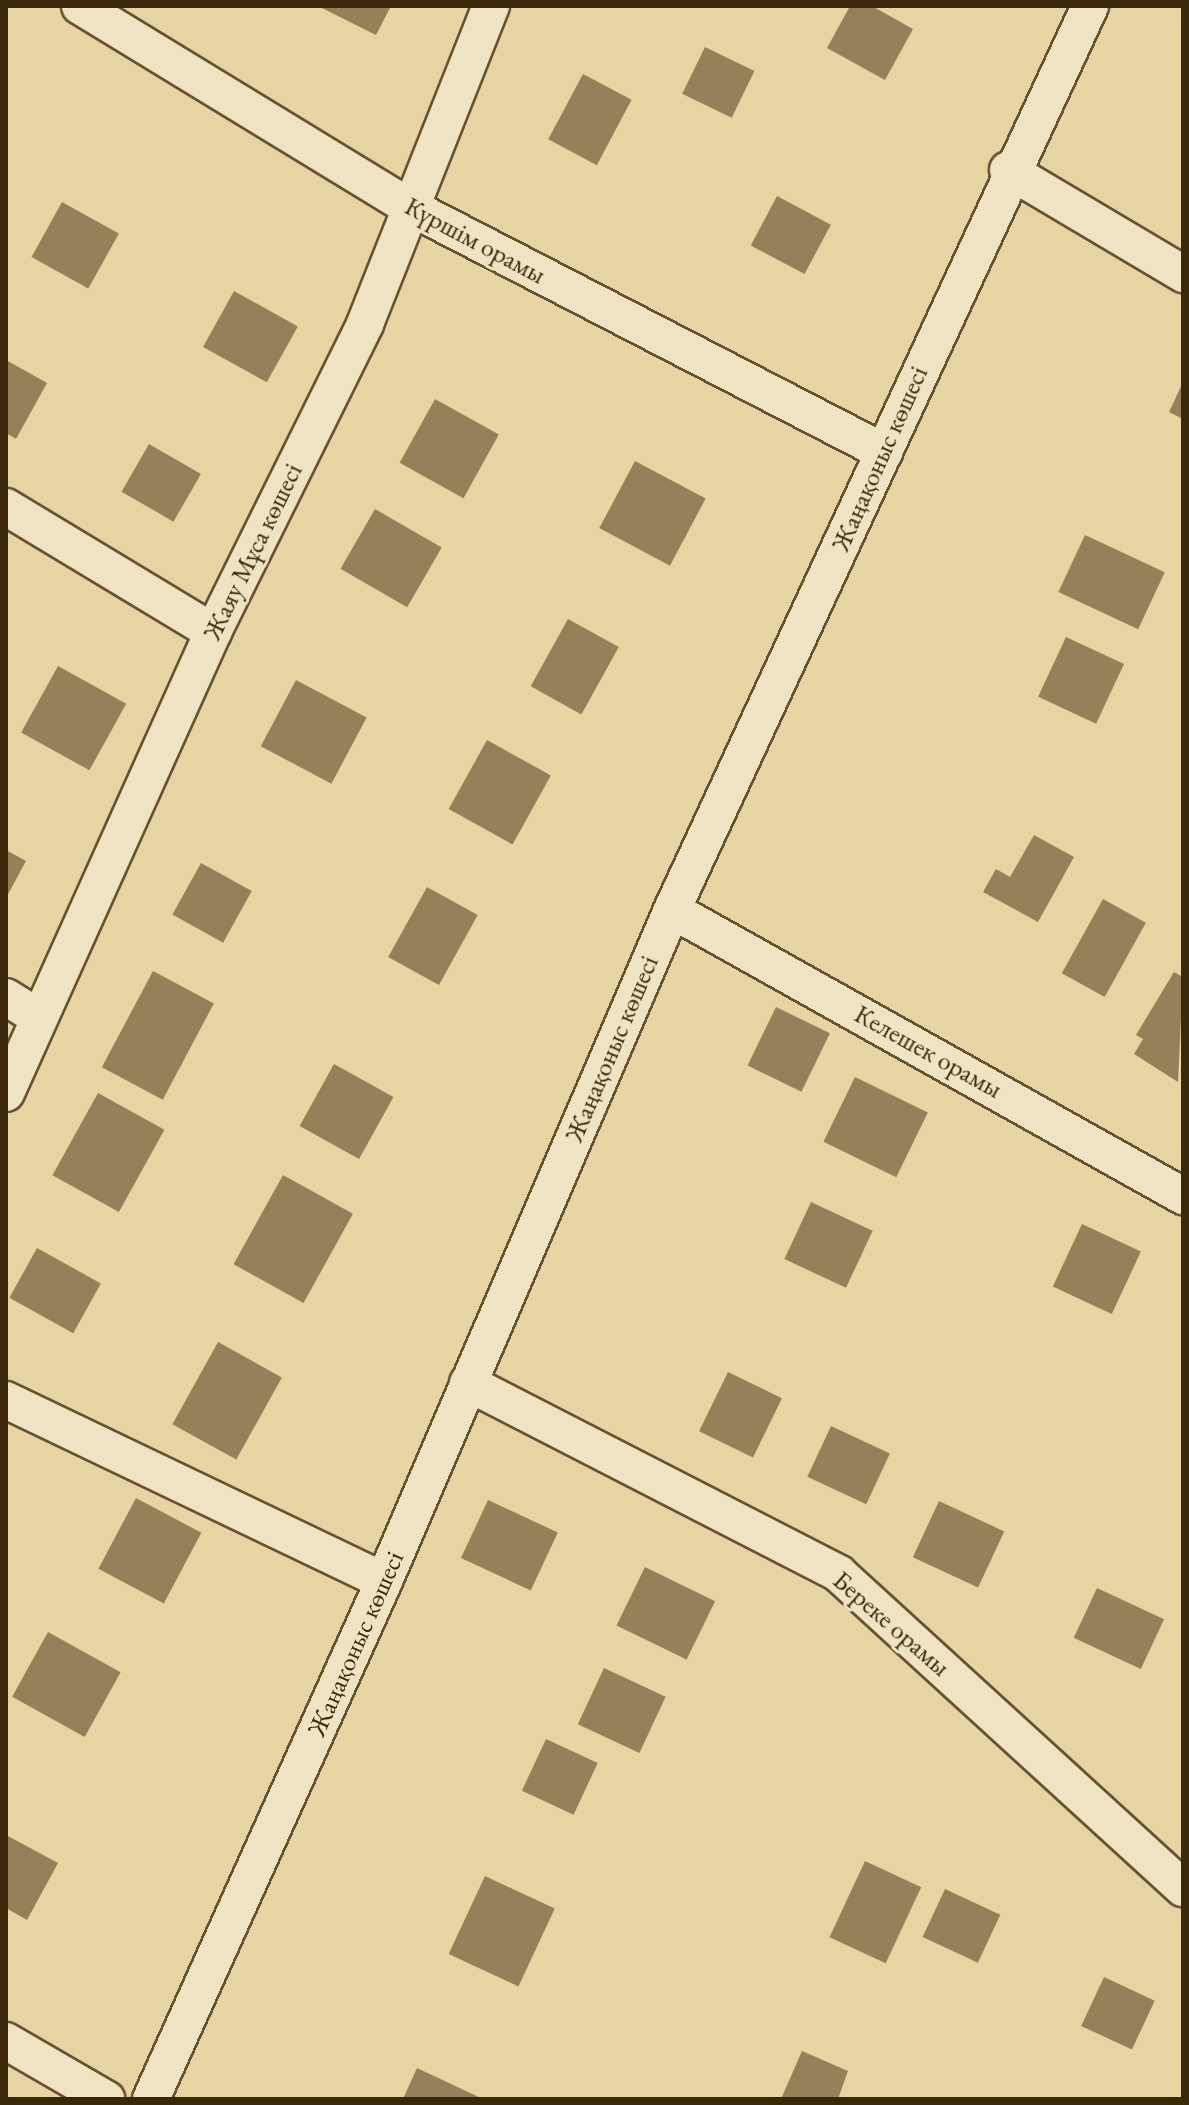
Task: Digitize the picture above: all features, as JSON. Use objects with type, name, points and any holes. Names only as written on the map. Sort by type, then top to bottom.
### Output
[{"type":"street","name":"Күршім орамы","points":[[80,6],[408,206],[884,452]]},
{"type":"street","name":"Жаяу Мұса көшесі","points":[[6,1093],[213,632],[365,324],[408,206],[491,6]]},
{"type":"street","name":"Жаңақоныс көшесі","points":[[151,2099],[384,1581],[672,910],[884,452],[1008,170],[1090,6]]},
{"type":"street","points":[[1008,170],[1183,274]]},
{"type":"street","points":[[6,507],[213,632]]},
{"type":"street","name":"Келешек орамы","points":[[672,910],[1183,1196]]},
{"type":"street","points":[[6,997],[39,1018]]},
{"type":"street","name":"Береке орамы","points":[[468,1383],[839,1574],[1183,1888]]},
{"type":"street","points":[[6,1400],[384,1581]]},
{"type":"street","points":[[6,2041],[106,2099]]},
{"type":"building","points":[[318,6],[391,6],[376,35]]},
{"type":"building","points":[[850,6],[872,6],[913,29],[885,80],[827,48]]},
{"type":"building","points":[[705,47],[754,71],[732,118],[682,94]]},
{"type":"building","points":[[583,74],[632,100],[597,165],[548,139]]},
{"type":"building","points":[[777,196],[831,225],[805,274],[751,245]]},
{"type":"building","points":[[62,202],[119,234],[88,289],[31,257]]},
{"type":"building","points":[[234,291],[298,326],[267,382],[203,347]]},
{"type":"building","points":[[6,360],[47,383],[16,439],[6,433]]},
{"type":"building","points":[[1183,382],[1183,419],[1169,412]]},
{"type":"building","points":[[435,399],[499,434],[463,498],[400,463]]},
{"type":"building","points":[[149,444],[201,474],[173,522],[122,492]]},
{"type":"building","points":[[635,461],[706,499],[670,566],[599,528]]},
{"type":"building","points":[[375,509],[442,548],[407,607],[340,569]]},
{"type":"building","points":[[1085,535],[1165,572],[1138,629],[1058,592]]},
{"type":"building","points":[[568,619],[619,647],[581,714],[531,686]]},
{"type":"building","points":[[1066,637],[1124,664],[1096,724],[1038,697]]},
{"type":"building","points":[[58,666],[126,704],[89,770],[21,732]]},
{"type":"building","points":[[296,680],[367,718],[331,784],[261,746]]},
{"type":"building","points":[[487,740],[551,775],[513,844],[449,809]]},
{"type":"building","points":[[1034,835],[1074,857],[1038,922],[983,892],[996,869],[1010,877]]},
{"type":"building","points":[[6,850],[26,861],[6,898]]},
{"type":"building","points":[[201,863],[252,891],[223,943],[172,915]]},
{"type":"building","points":[[427,887],[478,915],[439,985],[388,957]]},
{"type":"building","points":[[1103,899],[1146,923],[1105,997],[1062,973]]},
{"type":"building","points":[[153,971],[214,1003],[163,1100],[102,1067]]},
{"type":"building","points":[[1174,972],[1183,977],[1178,1082],[1134,1054],[1143,1039],[1136,1035]]},
{"type":"building","points":[[776,1007],[830,1033],[801,1092],[748,1065]]},
{"type":"building","points":[[334,1064],[393,1097],[359,1159],[300,1126]]},
{"type":"building","points":[[855,1077],[928,1113],[896,1177],[823,1142]]},
{"type":"building","points":[[98,1093],[164,1130],[119,1212],[52,1175]]},
{"type":"building","points":[[283,1175],[353,1214],[304,1303],[234,1264]]},
{"type":"building","points":[[811,1202],[873,1231],[846,1288],[784,1259]]},
{"type":"building","points":[[1082,1224],[1141,1251],[1112,1314],[1053,1287]]},
{"type":"building","points":[[37,1248],[101,1283],[73,1333],[9,1298]]},
{"type":"building","points":[[218,1342],[282,1377],[236,1460],[172,1424]]},
{"type":"building","points":[[728,1372],[782,1398],[753,1458],[699,1431]]},
{"type":"building","points":[[831,1426],[890,1453],[866,1504],[807,1477]]},
{"type":"building","points":[[136,1498],[201,1533],[164,1603],[98,1569]]},
{"type":"building","points":[[488,1500],[558,1533],[531,1591],[461,1558]]},
{"type":"building","points":[[939,1501],[1004,1531],[978,1588],[913,1557]]},
{"type":"building","points":[[645,1567],[715,1601],[687,1660],[617,1625]]},
{"type":"building","points":[[1097,1588],[1164,1619],[1141,1669],[1074,1638]]},
{"type":"building","points":[[48,1632],[121,1672],[85,1737],[12,1697]]},
{"type":"building","points":[[604,1668],[666,1697],[639,1753],[578,1724]]},
{"type":"building","points":[[546,1739],[598,1763],[574,1815],[522,1791]]},
{"type":"building","points":[[6,1835],[58,1863],[27,1920],[6,1908]]},
{"type":"building","points":[[865,1861],[921,1887],[886,1963],[830,1937]]},
{"type":"building","points":[[485,1876],[555,1909],[518,1986],[449,1954]]},
{"type":"building","points":[[945,1889],[1000,1915],[978,1963],[923,1937]]},
{"type":"building","points":[[1104,1977],[1155,2001],[1132,2050],[1081,2026]]},
{"type":"building","points":[[802,2051],[848,2071],[838,2099],[781,2099]]},
{"type":"building","points":[[417,2068],[483,2099],[403,2099]]}]
